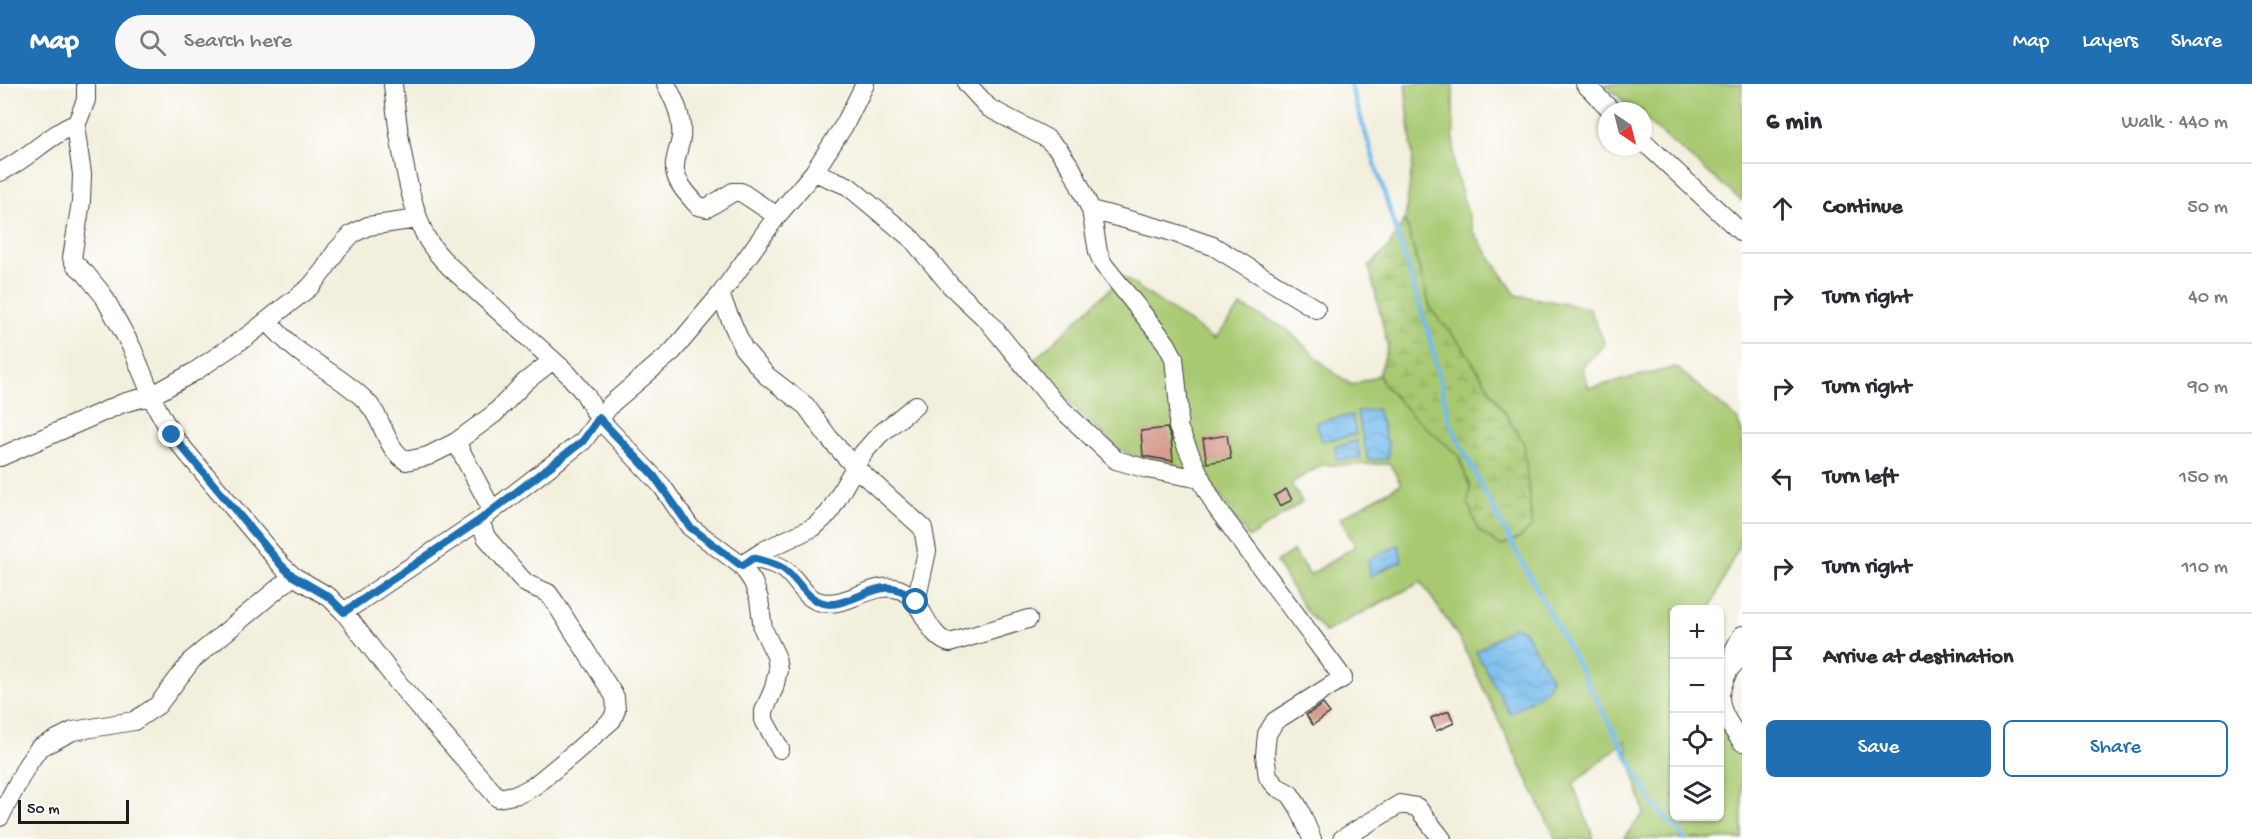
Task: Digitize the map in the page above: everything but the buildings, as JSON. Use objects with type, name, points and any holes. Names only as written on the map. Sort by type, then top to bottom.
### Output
[{"type":"street","points":[[86,84],[86,100],[77,123],[76,133],[82,174],[81,202],[72,258],[103,296],[132,348],[161,417],[186,453],[293,576],[318,589],[344,612],[399,684],[498,798],[519,794],[534,786],[612,720],[616,710],[615,697],[548,593],[527,584],[520,578],[486,537],[486,515],[456,442]]},
{"type":"street","points":[[393,84],[400,135],[418,219],[426,238],[449,266],[567,373],[585,394],[599,418],[658,481],[690,527],[747,562],[783,569],[806,594],[818,602],[831,604],[888,588],[902,590],[916,602],[936,634],[943,641],[950,643],[1028,619]]},
{"type":"street","points":[[666,84],[675,101],[680,118],[681,139],[676,157],[676,175],[698,206],[707,208],[733,192],[741,192],[777,216]]},
{"type":"street","points":[[344,612],[486,515],[583,441],[611,404],[672,352],[814,172],[845,124],[865,84]]},
{"type":"street","points":[[967,84],[989,108],[1046,138],[1059,150],[1072,169],[1091,210],[1102,264],[1166,342],[1174,358],[1179,407],[1178,427],[1201,479],[1216,507],[1343,678],[1275,722],[1268,734],[1265,755],[1268,777],[1277,787],[1290,794],[1295,801],[1312,839]]},
{"type":"street","points":[[1585,84],[1603,102]]},
{"type":"street","points":[[0,172],[12,166],[57,133],[77,123]]},
{"type":"street","points":[[1652,149],[1742,233]]},
{"type":"street","points":[[814,172],[848,186],[912,239],[951,285],[988,321],[1053,401],[1116,460],[1147,469],[1201,479]]},
{"type":"street","points":[[1091,210],[1166,230],[1213,246],[1316,309]]},
{"type":"street","points":[[0,457],[123,403],[153,395],[194,372],[267,321],[309,287],[352,234],[368,226],[418,219]]},
{"type":"street","points":[[720,294],[743,348],[767,376],[806,406],[829,438],[855,467],[923,528],[927,551],[916,602]]},
{"type":"street","points":[[267,321],[299,352],[365,400],[376,414],[388,443],[406,461],[428,456],[456,442],[494,414],[525,382],[553,360]]},
{"type":"street","points":[[525,382],[530,341]]},
{"type":"street","points":[[747,562],[765,550],[814,526],[829,513],[863,453],[879,435],[916,405]]},
{"type":"street","points":[[747,562],[759,599],[763,630],[776,656],[778,670],[774,688],[764,711],[764,720],[780,748]]},
{"type":"street","points":[[0,817],[27,765],[39,748],[73,731],[134,721],[166,696],[192,660],[293,576]]},
{"type":"street","points":[[1724,680],[1737,660],[1734,650],[1742,635]]},
{"type":"street","points":[[1723,713],[1742,742]]},
{"type":"street","points":[[1342,839],[1400,804],[1417,807],[1442,839]]},
{"type":"green space","points":[[1405,84],[1453,84],[1454,168],[1474,233],[1516,295],[1589,308],[1605,344],[1582,367],[1589,388],[1676,367],[1737,419],[1742,432],[1742,531],[1738,548],[1712,605],[1670,605],[1670,821],[1724,821],[1724,721],[1742,749],[1742,839],[1623,839],[1644,813],[1625,741],[1573,784],[1594,839],[1556,839],[1459,638],[1421,582],[1325,632],[1306,611],[1276,562],[1293,551],[1310,575],[1355,546],[1340,518],[1401,484],[1390,464],[1322,465],[1291,483],[1302,502],[1249,538],[1220,496],[1119,449],[1074,407],[1033,361],[1123,277],[1214,339],[1241,306],[1287,329],[1329,369],[1352,385],[1379,375],[1383,384],[1458,455],[1470,487],[1468,503],[1479,530],[1463,347],[1431,310],[1405,219],[1413,159]]},
{"type":"green space","points":[[1605,84],[1742,84],[1742,201],[1652,126],[1652,102],[1624,102]]},
{"type":"green space","points":[[1405,219],[1431,310],[1463,347],[1524,443],[1532,527],[1520,538],[1501,546],[1478,530],[1468,503],[1470,487],[1458,455],[1412,415],[1383,384],[1379,375],[1388,347],[1369,266],[1388,248]]},
{"type":"water","points":[[1377,409],[1388,444],[1388,459],[1368,460],[1357,412]]},
{"type":"water","points":[[1352,415],[1356,435],[1322,441],[1316,422]]},
{"type":"water","points":[[1357,441],[1360,458],[1337,460],[1335,447]]},
{"type":"water","points":[[1399,545],[1402,561],[1370,576],[1368,560]]},
{"type":"water","points":[[1514,626],[1524,630],[1552,679],[1546,690],[1510,714],[1476,652]]},
{"type":"waterway","points":[[1350,84],[1429,335],[1450,423],[1488,499],[1652,802],[1685,839]]},
{"type":"route","points":[[172,435],[282,566],[293,576],[329,597],[344,612],[480,520],[583,441],[599,418],[616,439],[654,476],[690,527],[742,566],[753,558],[783,569],[806,594],[818,602],[831,604],[888,588],[902,590],[916,602]]}]
